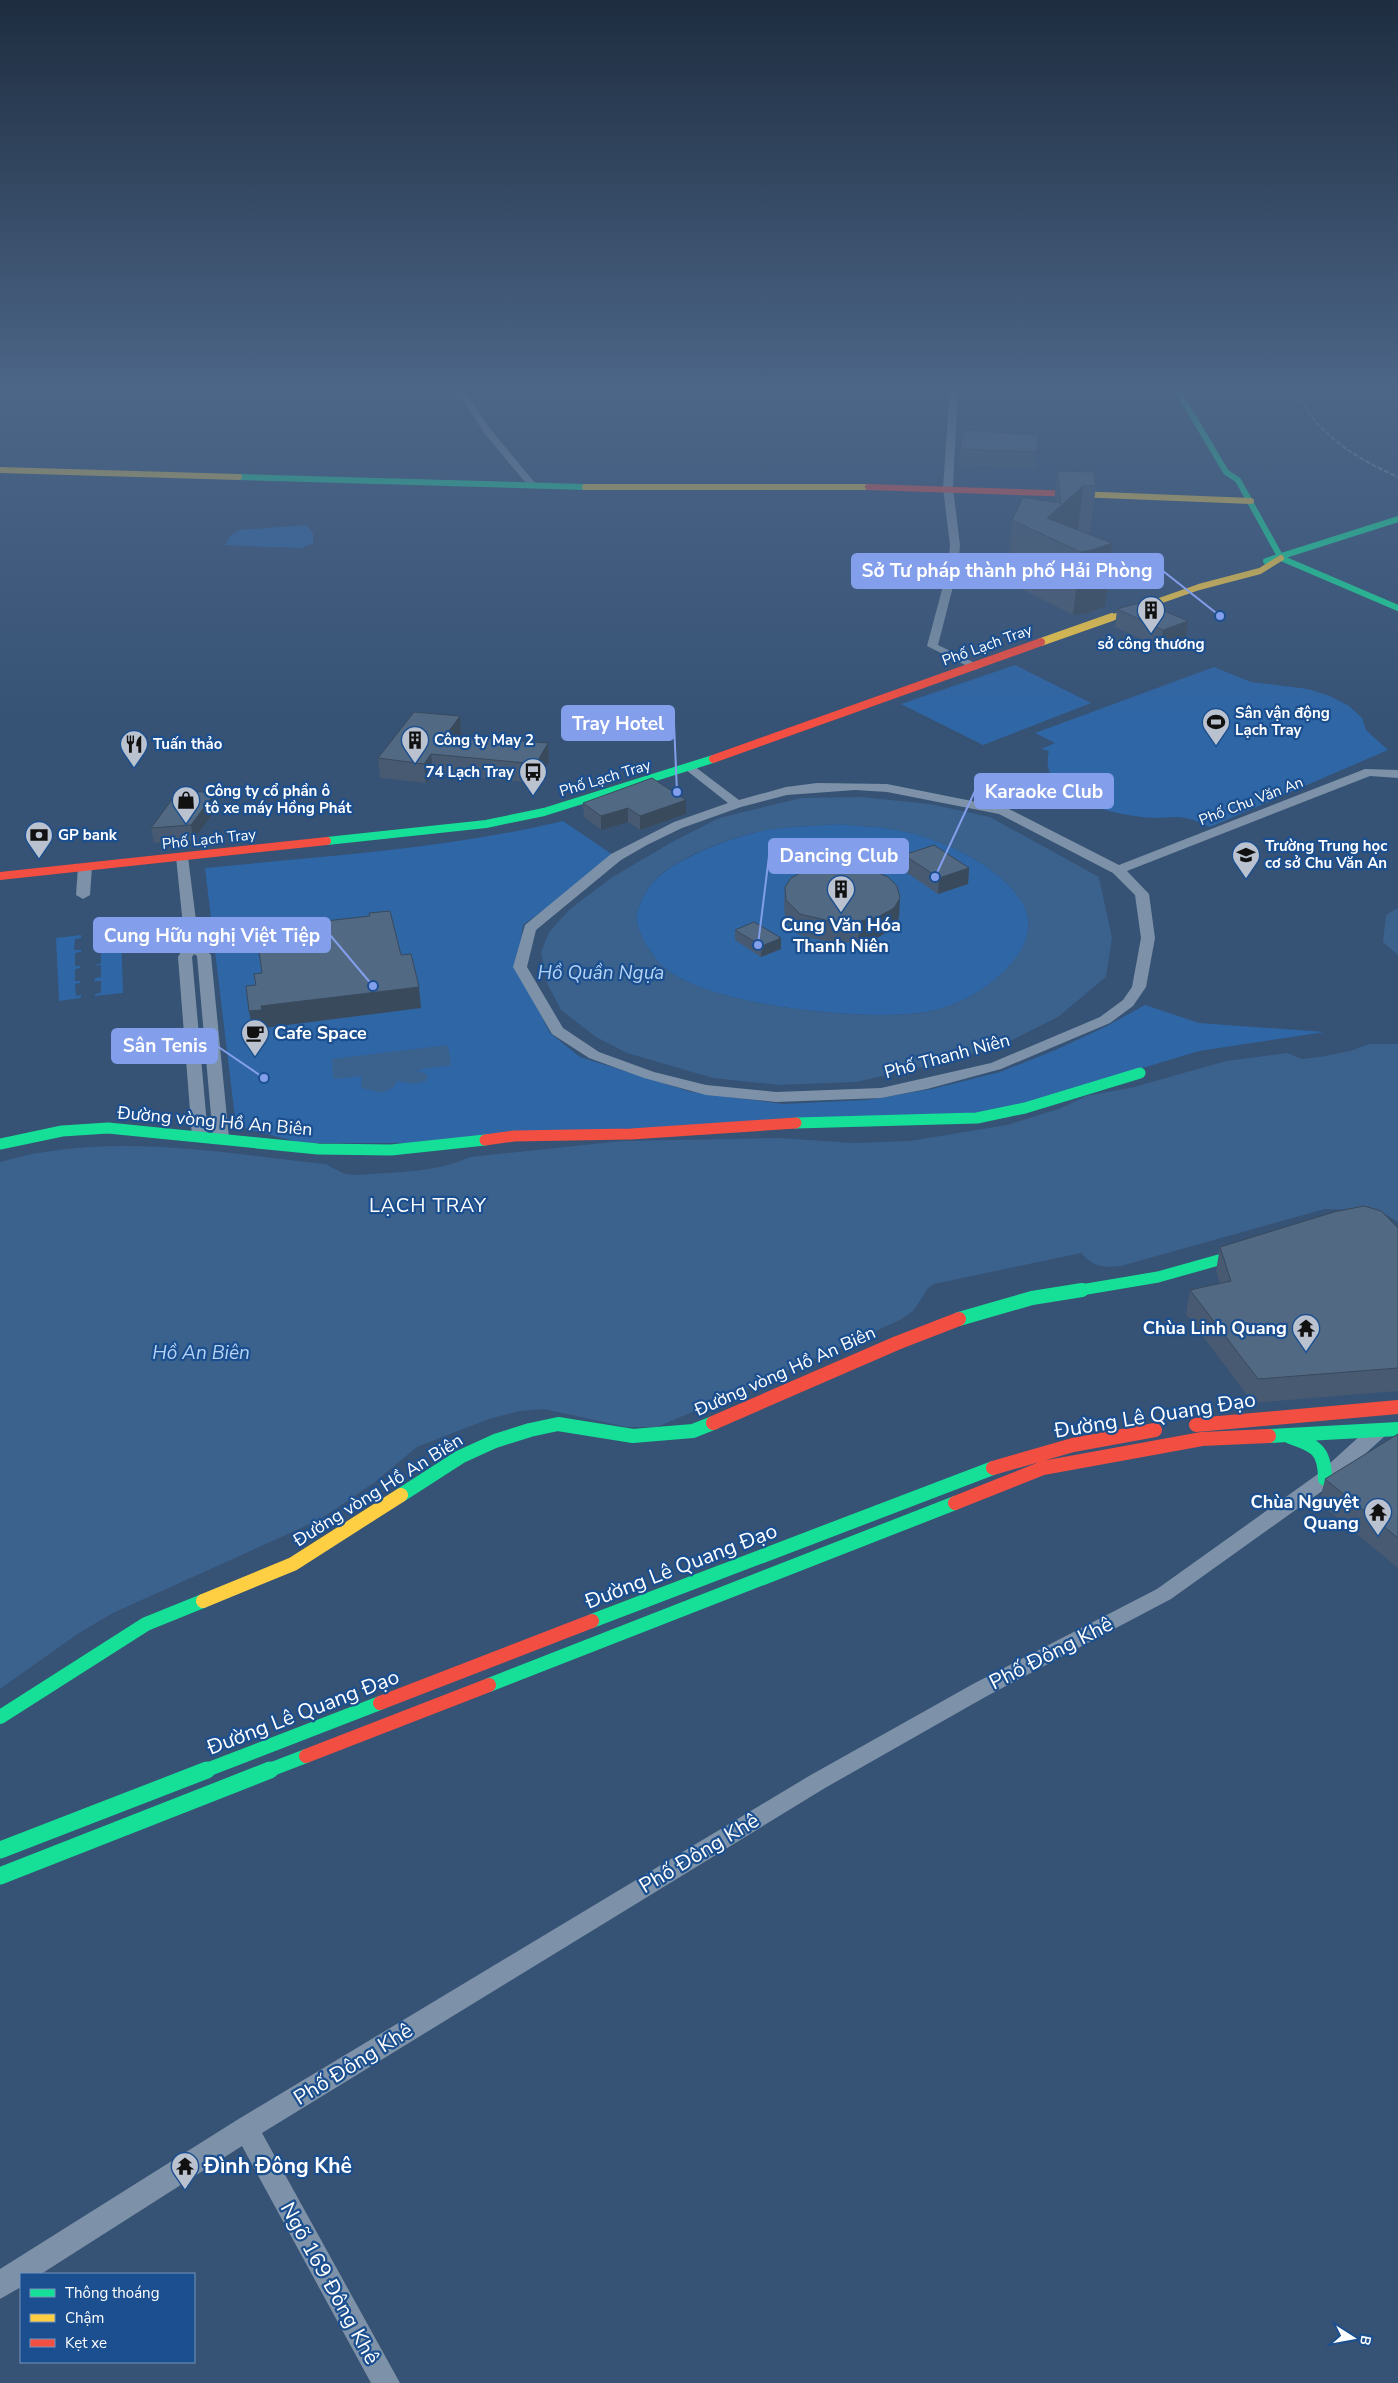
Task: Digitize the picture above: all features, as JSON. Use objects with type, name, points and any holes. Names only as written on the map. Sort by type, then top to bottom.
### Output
[{"type":"street","points":[[949,497],[955,545],[953,567],[932,646],[974,667]]},
{"type":"street","points":[[1159,497],[1246,501]]},
{"type":"street","points":[[1243,497],[1280,558],[1398,608]]},
{"type":"street","points":[[1280,558],[1398,519]]},
{"type":"street","points":[[1269,541],[1314,546]]},
{"type":"street","points":[[1258,562],[1267,557],[1269,541]]},
{"type":"street","name":"Phố Lạch Tray","points":[[1220,581],[1225,574],[1258,562],[1280,558]]},
{"type":"street","name":"Phố Lạch Tray","points":[[0,876],[486,824],[544,812],[690,767],[912,686],[974,667],[1058,635],[1220,581],[1240,578],[1268,569],[1280,558]]},
{"type":"street","points":[[690,767],[737,804]]},
{"type":"street","name":"Phố Chu Văn An","points":[[1118,870],[1369,772],[1398,774]]},
{"type":"street","name":"Phố Thanh Niên","points":[[855,786],[905,791],[1002,811],[1118,870],[1142,894],[1148,938],[1139,987],[1128,1003],[1105,1020],[996,1066],[927,1084],[881,1093],[776,1097],[706,1090],[649,1074],[594,1055],[557,1031],[520,967],[530,928],[616,856],[678,825],[737,804],[786,791],[817,787],[855,786]]},
{"type":"street","points":[[182,857],[192,945],[185,957],[200,1136]]},
{"type":"street","points":[[83,894],[85,867]]},
{"type":"street","points":[[192,945],[204,955],[221,1138]]},
{"type":"street","points":[[189,1009],[209,1007]]},
{"type":"street","points":[[193,1051],[213,1049]]},
{"type":"street","name":"Đường vòng Hồ An Biên","points":[[0,1144],[62,1131],[108,1128],[318,1149],[391,1150],[450,1145],[514,1136],[631,1134],[776,1124],[977,1118],[1025,1108],[1140,1073]]},
{"type":"street","name":"Đường vòng Hồ An Biên","points":[[0,1717],[146,1624],[293,1564],[460,1457],[495,1441],[530,1430],[558,1424],[633,1436],[693,1431],[780,1396],[908,1336],[976,1314],[1032,1298],[1158,1277],[1256,1249]]},
{"type":"street","name":"Đường Lê Quang Đạo","points":[[1184,1426],[1398,1407]]},
{"type":"street","points":[[1371,1408],[1389,1429]]},
{"type":"street","name":"Đường Lê Quang Đạo","points":[[0,1850],[966,1477],[1045,1451],[1104,1437],[1167,1429]]},
{"type":"street","name":"Đường Lê Quang Đạo","points":[[0,1876],[1042,1468],[1138,1449],[1202,1440],[1389,1429]]},
{"type":"street","name":"Phố Đông Khê","points":[[0,2285],[246,2130],[691,1857],[861,1756],[980,1690],[1164,1594],[1326,1479],[1389,1429]]},
{"type":"street","points":[[1284,1435],[1310,1443],[1322,1452],[1326,1461],[1326,1479]]},
{"type":"street","name":"Ngõ 169 Đông Khê","points":[[246,2130],[386,2383]]},
{"type":"shaded area","points":[[306,525],[313,533],[313,543],[302,548],[225,545],[230,536],[240,530]]},
{"type":"shaded area","points":[[1015,665],[1091,703],[983,745],[901,704]]},
{"type":"shaded area","name":"Sân vận động Lạch Tray","points":[[1214,667],[1251,682],[1308,689],[1330,696],[1349,706],[1362,718],[1366,730],[1388,750],[1210,827],[1195,820],[1178,817],[1140,817],[1102,809],[1067,794],[1055,782],[1048,768],[1049,751],[1041,749],[1055,743],[1035,733]]},
{"type":"shaded area","points":[[563,821],[616,857],[523,925],[517,967],[550,1033],[580,1057],[691,1092],[783,1104],[868,1100],[932,1089],[1000,1072],[1053,1051],[1105,1027],[1145,1005],[1199,1023],[1325,1032],[1199,1051],[977,1118],[452,1143],[302,1143],[236,1126],[205,868],[430,845],[519,831]]},
{"type":"shaded area","points":[[838,824],[884,828],[925,837],[962,852],[995,873],[1020,899],[1027,913],[1027,935],[1018,956],[991,983],[957,1003],[932,1011],[872,1015],[794,1009],[717,993],[687,982],[665,968],[653,955],[639,929],[637,922],[638,909],[650,886],[672,866],[706,849],[742,836],[780,828]]},
{"type":"shaded area","points":[[121,931],[123,993],[95,996],[95,994],[101,993],[101,981],[94,981],[95,978],[101,977],[101,965],[94,966],[101,963],[101,950],[94,950],[101,948],[100,935],[93,936],[93,933]]},
{"type":"shaded area","points":[[81,935],[81,938],[75,939],[74,950],[81,950],[81,952],[75,953],[75,966],[80,966],[81,968],[75,969],[75,981],[80,981],[80,983],[75,984],[76,996],[81,995],[81,998],[59,1001],[56,938]]},
{"type":"water","name":"Hồ Quần Ngựa","points":[[861,797],[930,804],[990,817],[1099,877],[1112,938],[1106,977],[1058,1017],[1000,1046],[856,1082],[779,1085],[713,1078],[627,1053],[596,1037],[561,1010],[547,983],[541,952],[549,932],[570,909],[611,878],[672,842],[719,818],[801,798]],"holes":[[[838,824],[877,827],[925,837],[962,852],[995,873],[1020,899],[1027,913],[1027,935],[1017,956],[1000,975],[980,991],[957,1003],[932,1011],[872,1015],[794,1009],[717,993],[687,982],[665,968],[647,946],[637,922],[638,909],[650,886],[672,866],[705,849],[741,836],[772,829]]]},
{"type":"water","points":[[1398,908],[1398,955],[1383,942],[1386,915]]},
{"type":"water","name":"Hồ An Biên","points":[[1369,1044],[1398,1044],[1398,1222],[1380,1211],[1325,1209],[1121,1266],[1099,1266],[1081,1253],[934,1284],[928,1288],[914,1310],[900,1320],[754,1386],[657,1427],[626,1427],[544,1409],[520,1411],[489,1419],[417,1447],[375,1482],[319,1520],[113,1613],[79,1633],[0,1689],[0,1162],[39,1153],[80,1148],[150,1147],[220,1152],[325,1164],[345,1174],[356,1175],[429,1169],[470,1157],[622,1141],[780,1138],[853,1143],[910,1141],[1007,1125],[1061,1108],[1086,1096],[1134,1087],[1226,1061],[1287,1053],[1302,1059],[1320,1057],[1350,1051]]},
{"type":"water","points":[[448,1045],[451,1065],[416,1070],[428,1075],[426,1081],[415,1084],[397,1081],[394,1087],[382,1093],[361,1088],[362,1076],[333,1079],[332,1059]]},
{"type":"building","points":[[1023,497],[1061,503],[1060,497],[1070,497],[1047,518],[1112,543],[1080,552],[1012,520]]},
{"type":"building","points":[[1143,602],[1188,621],[1163,630],[1117,609]]},
{"type":"building","points":[[414,712],[460,716],[446,735],[548,743],[536,764],[431,754],[424,764],[378,758]]},
{"type":"building","points":[[652,778],[686,800],[640,816],[628,808],[601,816],[583,803]]},
{"type":"building","points":[[179,790],[215,793],[191,825],[151,828]]},
{"type":"building","points":[[934,845],[969,868],[939,878],[904,855]]},
{"type":"building","points":[[850,865],[869,869],[888,877],[897,886],[900,898],[894,908],[878,917],[860,921],[834,922],[800,914],[786,900],[785,887],[791,878],[808,869]]},
{"type":"building","points":[[390,911],[401,955],[411,954],[419,987],[261,1006],[262,1010],[249,1011],[246,986],[256,985],[254,974],[262,973],[256,929],[370,916],[369,913]]},
{"type":"building","points":[[754,922],[781,938],[762,946],[735,930]]},
{"type":"building","name":"Chùa Linh Quang","points":[[1364,1206],[1381,1211],[1398,1228],[1398,1368],[1258,1379],[1190,1290],[1231,1281],[1220,1247],[1334,1212]]},
{"type":"building","points":[[1398,1434],[1398,1538],[1325,1479]]},
{"type":"traffic: fast","points":[[1247,497],[1281,558]]},
{"type":"traffic: fast","points":[[1266,561],[1398,519]]},
{"type":"traffic: fast","points":[[1281,558],[1398,608]]},
{"type":"traffic: fast","points":[[327,841],[486,824],[544,812],[713,759]]},
{"type":"traffic: fast","points":[[796,1123],[977,1118],[1025,1108],[1140,1073]]},
{"type":"traffic: fast","points":[[0,1144],[62,1131],[108,1128],[318,1149],[391,1150],[485,1140]]},
{"type":"traffic: fast","points":[[959,1319],[1032,1298],[1158,1277],[1247,1252]]},
{"type":"traffic: fast","points":[[401,1495],[460,1457],[495,1441],[530,1430],[558,1424],[633,1436],[693,1431],[713,1423]]},
{"type":"traffic: fast","points":[[1269,1436],[1398,1429]]},
{"type":"traffic: fast","points":[[1290,1437],[1307,1443],[1318,1450],[1324,1461],[1325,1479]]},
{"type":"traffic: fast","points":[[592,1621],[993,1468]]},
{"type":"traffic: fast","points":[[489,1685],[955,1503]]},
{"type":"traffic: fast","points":[[0,1717],[146,1624],[203,1601]]},
{"type":"traffic: fast","points":[[0,1850],[380,1703]]},
{"type":"traffic: fast","points":[[0,1876],[306,1756]]},
{"type":"traffic: slow","points":[[1157,497],[1251,501]]},
{"type":"traffic: slow","points":[[1041,642],[1199,587],[1260,571],[1281,558]]},
{"type":"traffic: slow","points":[[203,1601],[293,1564],[401,1495]]},
{"type":"traffic: jam","points":[[713,759],[1041,642]]},
{"type":"traffic: jam","points":[[0,876],[327,841]]},
{"type":"traffic: jam","points":[[485,1140],[514,1136],[631,1134],[796,1123]]},
{"type":"traffic: jam","points":[[713,1423],[866,1356],[959,1319]]},
{"type":"traffic: jam","points":[[1196,1425],[1398,1407]]},
{"type":"traffic: jam","points":[[993,1468],[1073,1445],[1155,1430]]},
{"type":"traffic: jam","points":[[955,1503],[1043,1468],[1202,1439],[1269,1436]]},
{"type":"traffic: jam","points":[[380,1703],[592,1621]]},
{"type":"traffic: jam","points":[[306,1756],[489,1685]]},
{"type":"place","name":"Sở Tư pháp thành phố Hải Phòng","points":[[1220,616]]},
{"type":"place","name":"sở công thương","points":[[1151,634]]},
{"type":"place","name":"Sân vận động Lạch Tray","points":[[1216,746]]},
{"type":"place","name":"Công ty May 2","points":[[415,764]]},
{"type":"place","name":"Tuấn thảo","points":[[134,768]]},
{"type":"place","name":"Tray Hotel","points":[[677,792]]},
{"type":"place","name":"74 Lạch Tray","points":[[533,796]]},
{"type":"place","name":"Công ty cổ phần ô tô xe máy Hồng Phát","points":[[186,824]]},
{"type":"place","name":"GP bank","points":[[39,859]]},
{"type":"place","name":"Karaoke Club","points":[[935,877]]},
{"type":"place","name":"Trường Trung học cơ sở Chu Văn An","points":[[1246,879]]},
{"type":"place","name":"Cung Văn Hóa Thanh Niên","points":[[841,913]]},
{"type":"place","name":"Dancing Club","points":[[758,945]]},
{"type":"place","name":"Cung Hữu nghị Việt Tiệp","points":[[373,986]]},
{"type":"place","name":"Cafe Space","points":[[255,1057]]},
{"type":"place","name":"Sân Tenis","points":[[264,1078]]},
{"type":"place","name":"Chùa Linh Quang","points":[[1306,1352]]},
{"type":"place","name":"Chùa Nguyệt Quang","points":[[1378,1536]]},
{"type":"place","name":"Đình Đông Khê","points":[[185,2190]]},
{"type":"district","name":"LẠCH TRAY","points":[[428,1205]]}]
